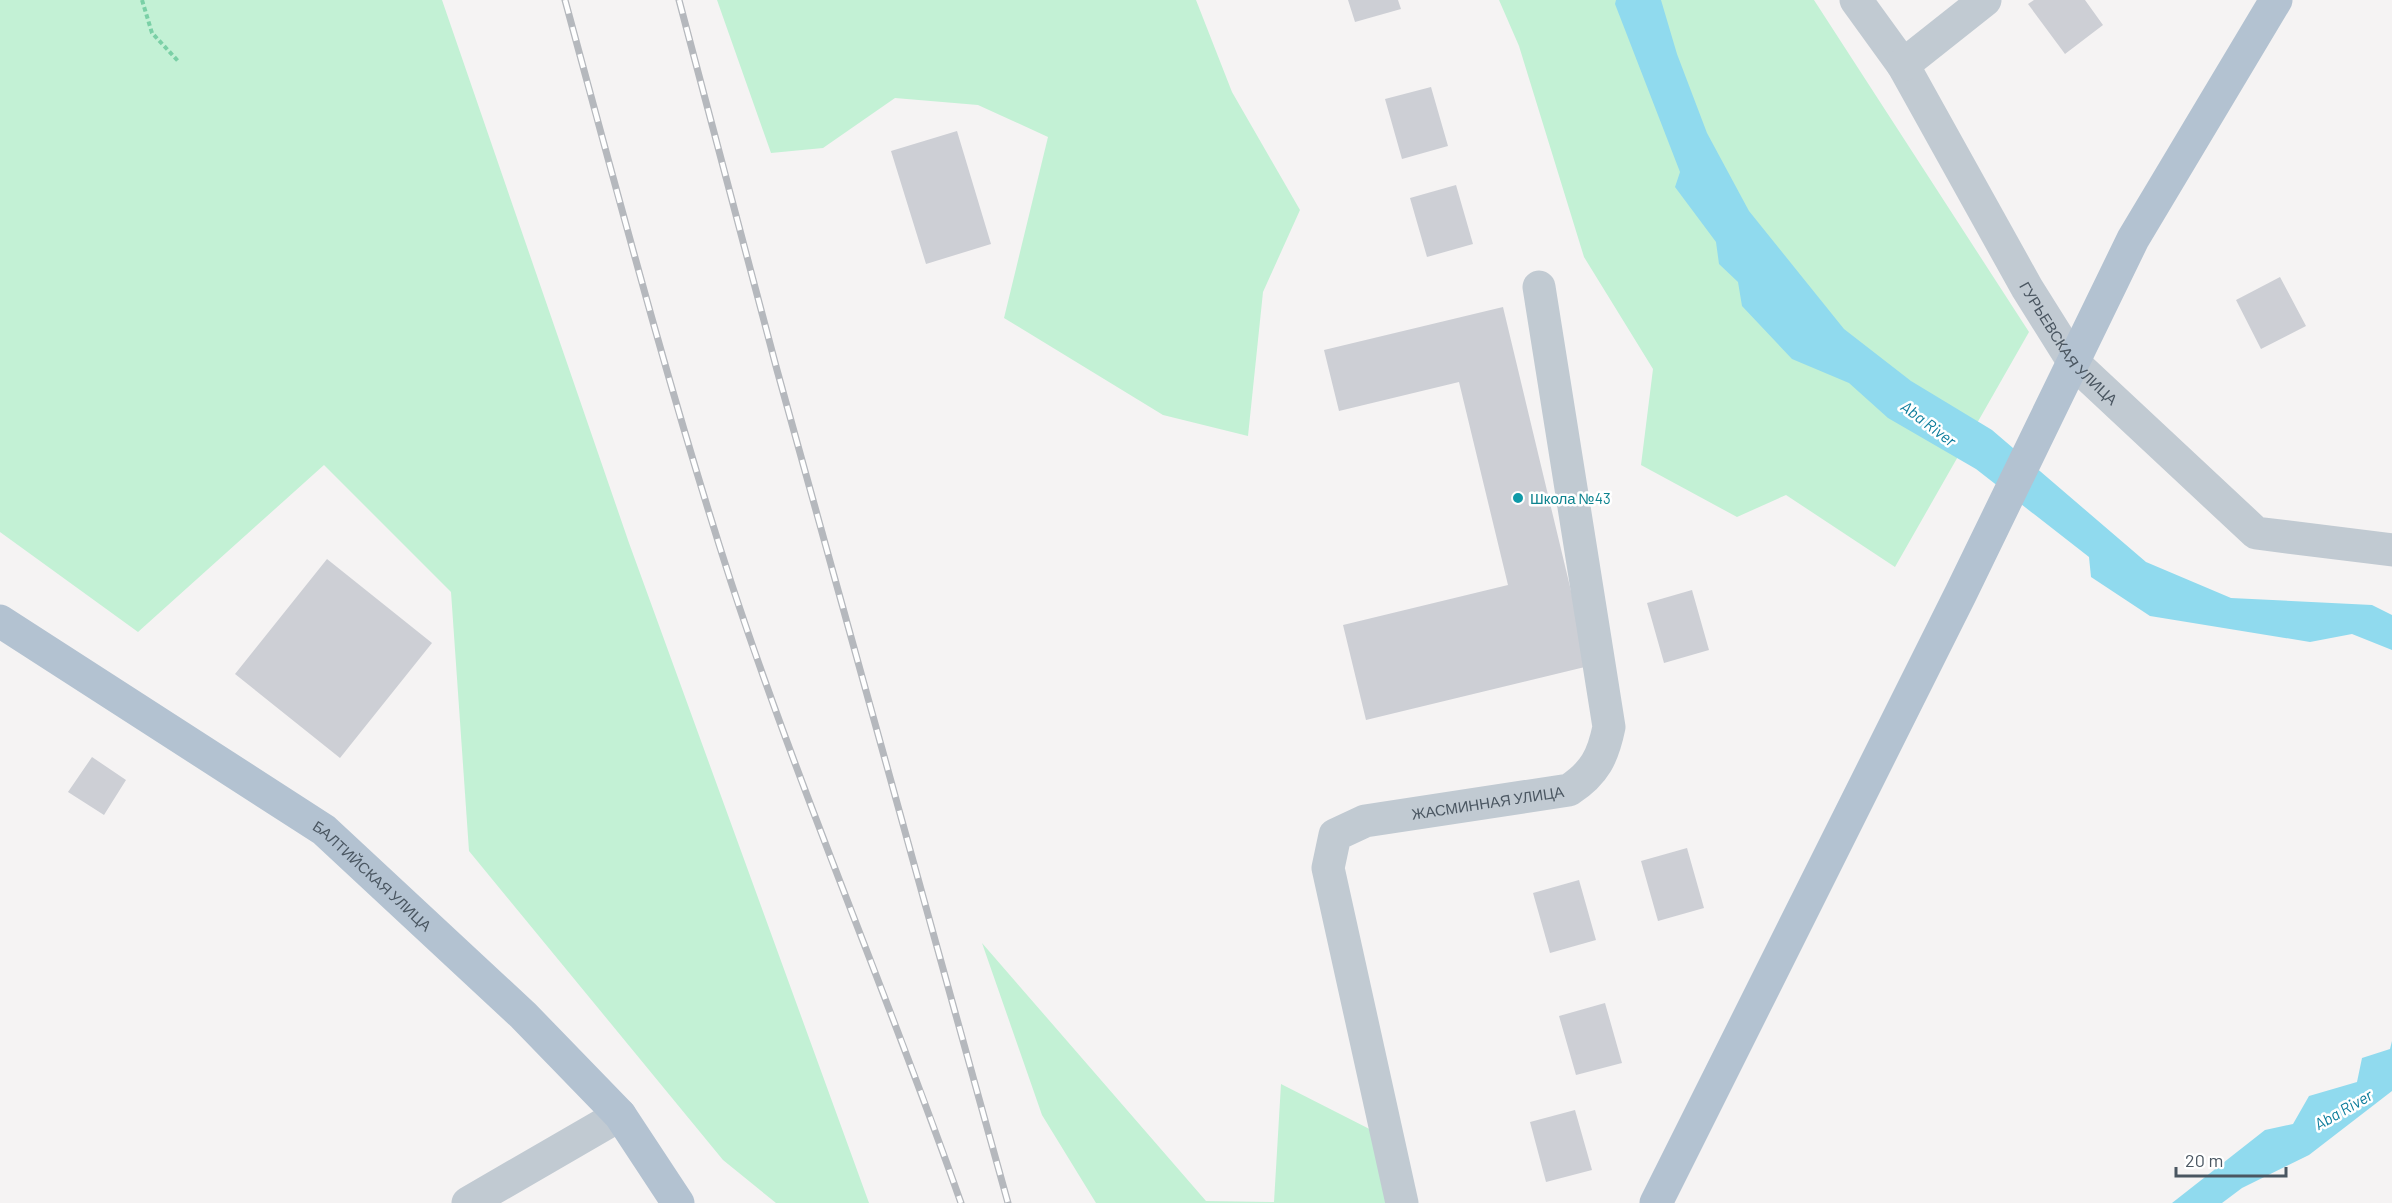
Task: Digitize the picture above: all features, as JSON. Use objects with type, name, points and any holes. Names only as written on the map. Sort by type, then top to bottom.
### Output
[{"type":"main road","points":[[1656,1203],[1961,593],[2133,239],[2276,0]]},
{"type":"main road","name":"БАЛТИЙСКАЯ УЛИЦА","points":[[0,621],[324,830],[523,1015],[620,1115],[678,1203]]},
{"type":"street","name":"ГУРЬЕВСКАЯ УЛИЦА","points":[[1856,0],[1903,65],[2027,288],[2074,363],[2256,533],[2392,550]]},
{"type":"street","points":[[1903,65],[1985,0]]},
{"type":"street","name":"ЖАСМИННАЯ УЛИЦА","points":[[1402,1203],[1328,868],[1335,835],[1365,821],[1569,790],[1582,781],[1594,768],[1604,750],[1609,726],[1539,287]]},
{"type":"street","points":[[468,1203],[620,1115]]},
{"type":"path","points":[[142,0],[152,33],[178,61]]},
{"type":"green space","points":[[0,0],[442,0],[629,543],[869,1203],[776,1203],[723,1160],[469,851],[451,592],[324,465],[138,632],[0,532]]},
{"type":"green space","points":[[717,0],[1196,0],[1232,92],[1300,210],[1263,292],[1248,436],[1163,415],[1004,318],[1048,137],[978,105],[895,98],[823,148],[771,153]]},
{"type":"green space","points":[[1499,0],[1814,0],[2029,332],[1895,567],[1786,495],[1737,517],[1641,465],[1653,369],[1584,257],[1519,46]]},
{"type":"green space","points":[[982,943],[1206,1201],[1274,1202],[1281,1084],[1397,1143],[1418,1203],[1096,1203],[1042,1115]]},
{"type":"water","name":"Aba River","points":[[1616,0],[1661,0],[1677,54],[1707,133],[1749,211],[1844,329],[1911,381],[1992,430],[2146,562],[2231,598],[2372,605],[2392,615],[2392,650],[2352,634],[2310,642],[2150,616],[2091,577],[2089,557],[1976,469],[1888,418],[1849,383],[1792,359],[1742,306],[1738,282],[1719,264],[1716,242],[1675,187],[1680,172],[1615,4]]},
{"type":"water","name":"Aba River","points":[[2392,1041],[2392,1091],[2309,1155],[2242,1188],[2222,1203],[2172,1203],[2265,1130],[2293,1124],[2309,1096],[2357,1082],[2362,1058],[2390,1049]]},
{"type":"building","points":[[1348,0],[1398,0],[1401,9],[1355,22]]},
{"type":"building","points":[[2034,0],[2085,0],[2103,25],[2065,54],[2028,4]]},
{"type":"building","points":[[1431,87],[1448,146],[1402,159],[1385,99]]},
{"type":"building","points":[[957,131],[991,244],[926,264],[891,151]]},
{"type":"building","points":[[1456,185],[1473,244],[1427,257],[1410,198]]},
{"type":"building","points":[[2280,277],[2306,326],[2261,349],[2236,300]]},
{"type":"building","name":"Школа №43","points":[[1503,307],[1589,666],[1366,720],[1343,625],[1508,585],[1459,382],[1339,411],[1324,350]]},
{"type":"building","points":[[327,559],[432,643],[340,758],[235,674]]},
{"type":"building","points":[[1692,590],[1709,650],[1664,663],[1647,603]]},
{"type":"building","points":[[92,757],[126,780],[104,815],[68,792]]},
{"type":"building","points":[[1687,848],[1704,908],[1658,921],[1641,861]]},
{"type":"building","points":[[1579,880],[1596,940],[1550,953],[1533,893]]},
{"type":"building","points":[[1605,1003],[1622,1063],[1576,1075],[1559,1016]]},
{"type":"building","points":[[1575,1110],[1592,1170],[1546,1182],[1530,1122]]},
{"type":"railway","points":[[565,0],[665,365],[731,582],[786,738],[961,1203]]},
{"type":"railway","points":[[679,0],[777,370],[1008,1203]]},
{"type":"place","name":"Школа №43","points":[[1518,498]]}]
